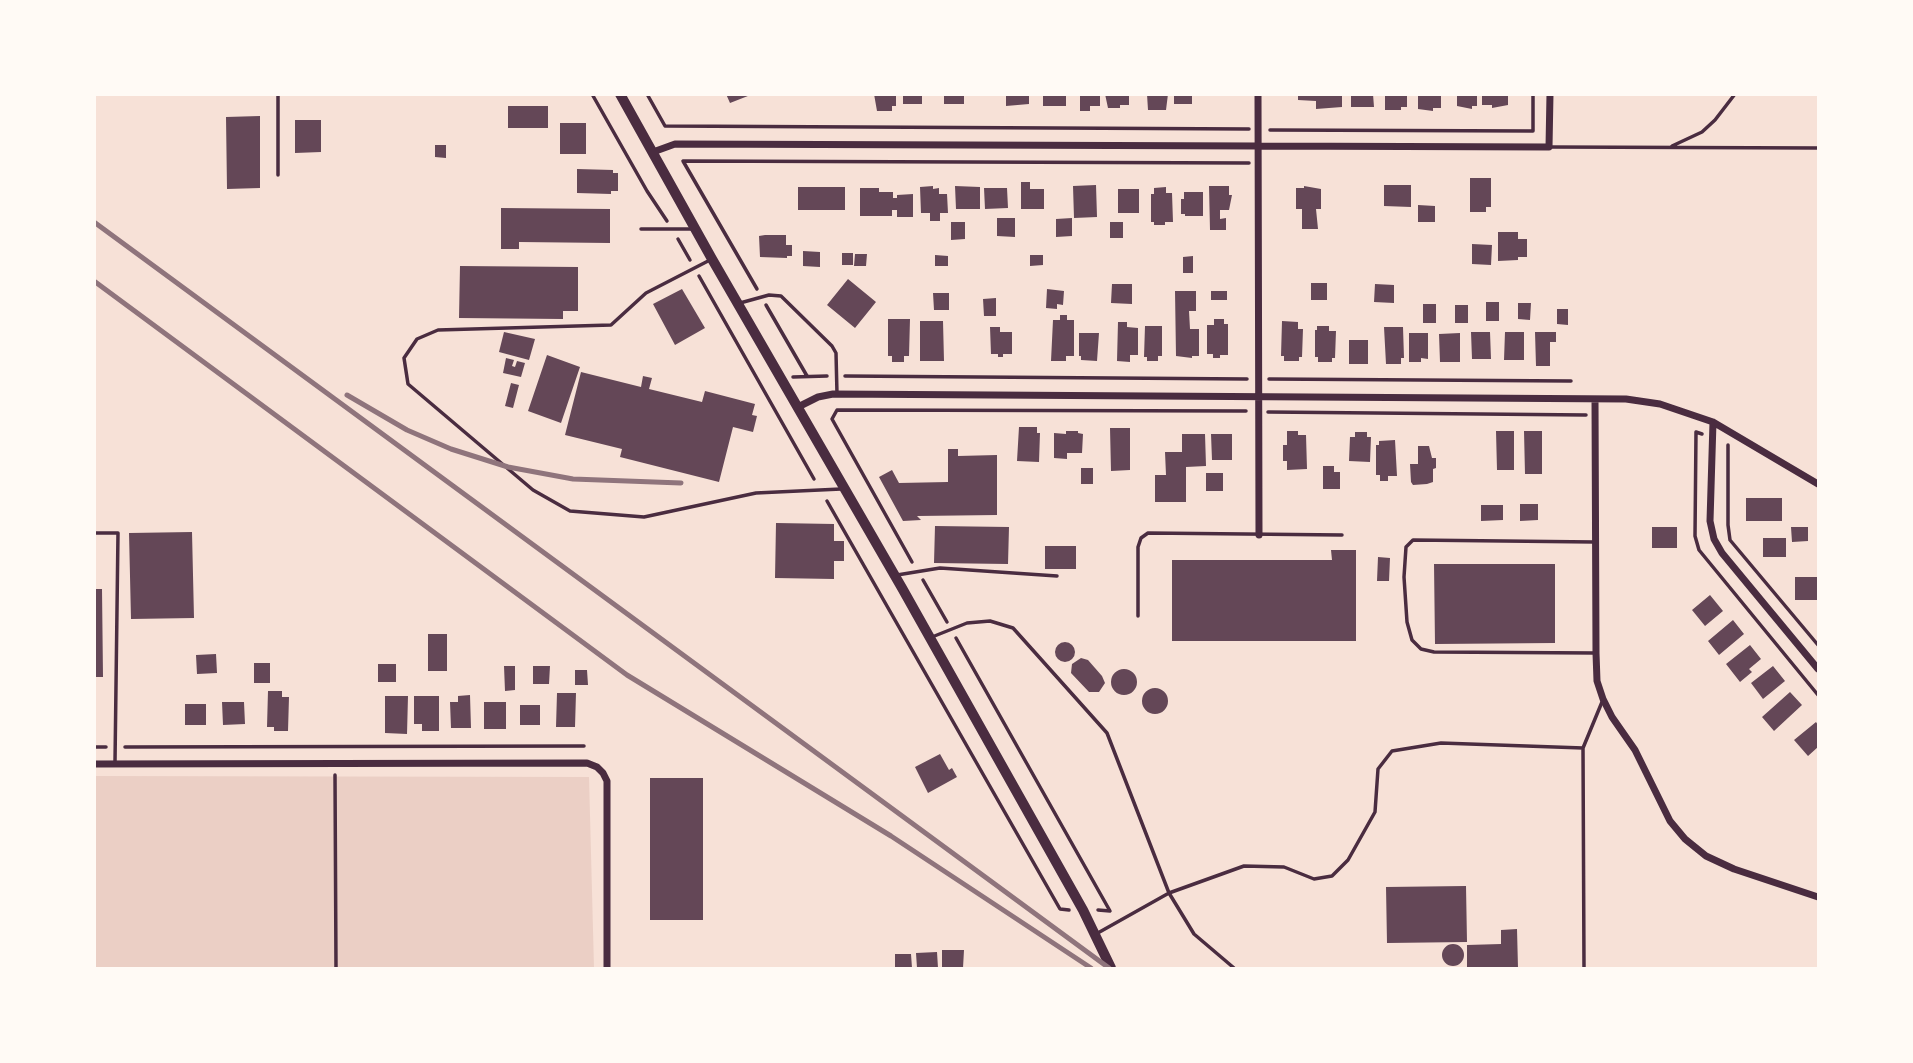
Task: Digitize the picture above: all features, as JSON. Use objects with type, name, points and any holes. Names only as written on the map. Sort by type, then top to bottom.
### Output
[{"type":"street","points":[[620,94],[930,637],[1083,910],[1111,968]]},
{"type":"street","points":[[1258,94],[1259,535]]},
{"type":"street","points":[[653,152],[675,144],[1549,147],[1550,94]]},
{"type":"street","points":[[798,407],[818,397],[837,394],[1626,399],[1660,404],[1713,422],[1818,484]]},
{"type":"street","points":[[1595,399],[1597,681],[1612,717],[1635,750],[1670,821],[1685,839],[1706,856],[1734,869],[1818,897]]},
{"type":"street","points":[[1713,422],[1710,521],[1714,538],[1722,553],[1818,669]]},
{"type":"street","points":[[94,764],[586,763],[597,767],[607,781],[607,968]]},
{"type":"lane","points":[[278,94],[278,175]]},
{"type":"lane","points":[[1663,148],[1702,132],[1735,94]]},
{"type":"lane","points":[[1549,147],[1818,148]]},
{"type":"lane","points":[[641,229],[696,229]]},
{"type":"lane","points":[[712,259],[646,293],[611,326],[438,330],[417,338],[404,358],[408,384],[533,490],[570,511],[644,517],[756,493],[844,489]]},
{"type":"lane","points":[[738,303],[781,296],[832,346],[836,353],[837,394]]},
{"type":"lane","points":[[94,533],[118,533],[115,764]]},
{"type":"lane","points":[[1138,616],[1138,547],[1141,538],[1148,533],[1342,535]]},
{"type":"lane","points":[[1596,542],[1413,540],[1406,547],[1404,577],[1407,622],[1412,640],[1420,649],[1434,652],[1596,653]]},
{"type":"lane","points":[[895,576],[940,568],[1057,576]]},
{"type":"lane","points":[[930,637],[967,623],[990,621],[1013,628],[1107,733],[1169,893],[1194,934],[1234,968]]},
{"type":"lane","points":[[1584,968],[1583,748],[1604,699]]},
{"type":"lane","points":[[1095,935],[1169,893],[1244,866],[1284,867],[1314,879],[1332,876],[1348,860],[1375,811],[1378,769],[1392,751],[1441,743],[1583,748]]},
{"type":"path","points":[[592,94],[647,191],[672,229],[1060,909],[1110,911],[832,419],[837,410],[1595,415]]},
{"type":"path","points":[[647,94],[665,126],[1533,131],[1533,94]]},
{"type":"path","points":[[807,376],[683,161],[1258,163]]},
{"type":"path","points":[[759,384],[807,376],[1571,381]]},
{"type":"path","points":[[94,747],[584,746]]},
{"type":"path","points":[[318,747],[335,764],[336,968]]},
{"type":"shaded area","points":[[95,776],[589,777],[594,968],[95,968]]},
{"type":"building","points":[[726,94],[753,94],[730,103]]},
{"type":"building","points":[[874,94],[896,94],[896,106],[892,106],[892,111],[877,111]]},
{"type":"building","points":[[903,94],[922,94],[922,104],[903,104]]},
{"type":"building","points":[[944,94],[964,94],[964,104],[944,104]]},
{"type":"building","points":[[1006,94],[1029,94],[1029,104],[1006,106]]},
{"type":"building","points":[[1043,94],[1066,94],[1066,106],[1043,106]]},
{"type":"building","points":[[1080,94],[1100,94],[1100,106],[1090,106],[1090,111],[1080,111]]},
{"type":"building","points":[[1105,94],[1129,94],[1129,105],[1108,108]]},
{"type":"building","points":[[1147,94],[1168,94],[1166,110],[1148,110]]},
{"type":"building","points":[[1174,94],[1192,94],[1192,104],[1174,104]]},
{"type":"building","points":[[1298,94],[1342,94],[1342,107],[1316,109],[1316,101],[1298,100]]},
{"type":"building","points":[[1351,94],[1373,94],[1374,107],[1351,107]]},
{"type":"building","points":[[1385,94],[1407,94],[1407,107],[1401,107],[1401,110],[1385,110]]},
{"type":"building","points":[[1418,94],[1441,94],[1441,108],[1433,108],[1433,111],[1418,109]]},
{"type":"building","points":[[1457,94],[1477,94],[1477,106],[1472,106],[1472,109],[1457,106]]},
{"type":"building","points":[[1482,94],[1508,94],[1508,105],[1492,108],[1492,105],[1482,105]]},
{"type":"building","points":[[508,106],[548,106],[548,128],[508,128]]},
{"type":"building","points":[[260,116],[260,188],[227,189],[226,117]]},
{"type":"building","points":[[295,120],[321,120],[321,152],[295,153]]},
{"type":"building","points":[[560,123],[586,123],[586,154],[560,154]]},
{"type":"building","points":[[435,145],[446,145],[446,158],[435,157]]},
{"type":"building","points":[[577,169],[613,170],[613,173],[618,173],[618,191],[611,191],[611,194],[577,193]]},
{"type":"building","points":[[1470,178],[1491,178],[1491,207],[1486,207],[1486,212],[1470,212]]},
{"type":"building","points":[[1021,182],[1030,182],[1030,189],[1044,189],[1044,209],[1021,209]]},
{"type":"building","points":[[1096,185],[1097,217],[1074,218],[1073,186]]},
{"type":"building","points":[[1384,185],[1411,185],[1411,207],[1384,206]]},
{"type":"building","points":[[933,186],[933,189],[939,188],[939,194],[947,194],[948,213],[940,213],[940,221],[930,221],[930,213],[921,213],[920,187]]},
{"type":"building","points":[[955,186],[980,187],[980,209],[956,209]]},
{"type":"building","points":[[1209,186],[1229,186],[1229,195],[1232,195],[1229,210],[1220,210],[1220,219],[1226,218],[1226,230],[1210,230]]},
{"type":"building","points":[[1304,186],[1321,189],[1321,209],[1316,209],[1318,229],[1302,229],[1302,209],[1296,209],[1296,188]]},
{"type":"building","points":[[798,187],[845,187],[845,210],[798,210]]},
{"type":"building","points":[[1166,187],[1166,193],[1172,193],[1173,222],[1154,225],[1154,222],[1151,222],[1151,194],[1154,194],[1154,188]]},
{"type":"building","points":[[860,188],[879,188],[879,192],[893,192],[893,198],[897,198],[897,195],[913,194],[913,217],[897,217],[897,210],[892,210],[892,216],[860,216]]},
{"type":"building","points":[[984,188],[1007,188],[1008,208],[985,209]]},
{"type":"building","points":[[1118,189],[1139,189],[1139,213],[1118,213]]},
{"type":"building","points":[[1184,192],[1203,192],[1203,216],[1181,214]]},
{"type":"building","points":[[1418,205],[1435,206],[1435,222],[1418,222]]},
{"type":"building","points":[[501,208],[610,209],[610,243],[519,242],[519,249],[501,249]]},
{"type":"building","points":[[997,218],[1015,218],[1015,237],[997,236]]},
{"type":"building","points":[[1072,218],[1072,236],[1056,237],[1056,219]]},
{"type":"building","points":[[951,222],[965,222],[965,239],[951,240]]},
{"type":"building","points":[[1110,222],[1123,222],[1123,238],[1110,238]]},
{"type":"building","points":[[1498,232],[1518,232],[1518,239],[1527,239],[1527,257],[1498,261]]},
{"type":"building","points":[[786,235],[786,245],[792,245],[792,256],[760,257],[759,236]]},
{"type":"building","points":[[1472,244],[1492,245],[1491,265],[1472,264]]},
{"type":"building","points":[[803,251],[820,252],[820,267],[803,266]]},
{"type":"building","points":[[842,253],[853,253],[853,265],[842,265]]},
{"type":"building","points":[[855,254],[867,254],[866,266],[854,266]]},
{"type":"building","points":[[935,255],[948,256],[948,266],[935,266]]},
{"type":"building","points":[[1030,255],[1043,255],[1043,265],[1030,266]]},
{"type":"building","points":[[1193,256],[1193,273],[1183,273],[1183,257]]},
{"type":"building","points":[[460,266],[578,267],[578,311],[563,311],[563,319],[459,318]]},
{"type":"building","points":[[848,279],[876,302],[855,328],[827,305]]},
{"type":"building","points":[[1311,283],[1327,283],[1327,300],[1311,300]]},
{"type":"building","points":[[1112,284],[1132,284],[1132,304],[1111,303]]},
{"type":"building","points":[[1375,284],[1394,285],[1394,303],[1374,302]]},
{"type":"building","points":[[682,289],[705,328],[675,345],[653,304]]},
{"type":"building","points":[[1047,289],[1064,291],[1063,305],[1057,304],[1057,309],[1046,308]]},
{"type":"building","points":[[1175,291],[1196,291],[1196,311],[1189,311],[1190,329],[1199,329],[1199,356],[1176,356]]},
{"type":"building","points":[[1211,291],[1227,291],[1227,300],[1211,300]]},
{"type":"building","points":[[933,293],[949,293],[949,310],[934,310]]},
{"type":"building","points":[[996,298],[996,316],[984,316],[983,299]]},
{"type":"building","points":[[1486,302],[1499,302],[1499,321],[1486,321]]},
{"type":"building","points":[[1518,303],[1531,303],[1530,320],[1518,319]]},
{"type":"building","points":[[1423,304],[1436,304],[1436,323],[1423,323]]},
{"type":"building","points":[[1455,305],[1468,305],[1468,323],[1455,323]]},
{"type":"building","points":[[1557,309],[1568,309],[1568,325],[1557,324]]},
{"type":"building","points":[[1060,315],[1067,315],[1067,320],[1074,320],[1074,356],[1066,356],[1066,361],[1051,361],[1053,320],[1060,320]]},
{"type":"building","points":[[888,319],[910,319],[909,356],[904,356],[904,362],[892,362],[892,356],[888,356]]},
{"type":"building","points":[[1214,319],[1224,319],[1224,324],[1228,324],[1228,355],[1220,355],[1220,358],[1207,354],[1207,325],[1214,325]]},
{"type":"building","points":[[920,321],[943,321],[944,361],[920,361]]},
{"type":"building","points":[[1282,321],[1298,322],[1298,329],[1303,329],[1302,357],[1299,357],[1299,361],[1284,361],[1284,356],[1281,356]]},
{"type":"building","points":[[1118,322],[1127,322],[1127,327],[1138,328],[1138,355],[1130,355],[1130,362],[1117,361]]},
{"type":"building","points":[[1145,326],[1162,326],[1162,356],[1158,356],[1158,361],[1147,361],[1147,357],[1144,357]]},
{"type":"building","points":[[1317,326],[1329,326],[1329,331],[1336,331],[1335,358],[1332,358],[1332,362],[1318,362],[1318,357],[1315,357]]},
{"type":"building","points":[[990,327],[1000,327],[1000,332],[1012,332],[1012,354],[998,357],[998,354],[991,354]]},
{"type":"building","points":[[1384,327],[1403,327],[1404,358],[1401,358],[1401,364],[1386,364]]},
{"type":"building","points":[[504,332],[535,339],[529,360],[499,352]]},
{"type":"building","points":[[1471,332],[1490,332],[1491,359],[1472,359]]},
{"type":"building","points":[[1505,332],[1524,332],[1524,360],[1504,360]]},
{"type":"building","points":[[1535,332],[1556,332],[1556,342],[1550,342],[1550,366],[1536,366]]},
{"type":"building","points":[[1079,333],[1099,333],[1097,361],[1081,360]]},
{"type":"building","points":[[1409,333],[1428,333],[1428,359],[1409,362]]},
{"type":"building","points":[[1460,333],[1460,362],[1440,362],[1439,334]]},
{"type":"building","points":[[1349,340],[1368,340],[1368,364],[1349,364]]},
{"type":"building","points":[[547,355],[580,367],[561,423],[528,411]]},
{"type":"building","points":[[506,358],[514,360],[512,366],[515,367],[517,361],[525,363],[521,377],[503,373]]},
{"type":"building","points":[[581,372],[641,387],[643,376],[652,378],[649,389],[702,402],[705,391],[755,404],[752,415],[757,416],[753,432],[733,427],[719,482],[620,457],[622,449],[565,435]]},
{"type":"building","points":[[511,383],[519,385],[513,408],[505,406]]},
{"type":"building","points":[[1019,427],[1037,427],[1037,433],[1040,433],[1039,462],[1017,461]]},
{"type":"building","points":[[1110,428],[1130,428],[1130,470],[1111,471]]},
{"type":"building","points":[[1066,431],[1083,434],[1082,453],[1067,453],[1067,459],[1054,458],[1054,433],[1066,434]]},
{"type":"building","points":[[1287,431],[1298,431],[1298,435],[1306,435],[1307,469],[1287,470],[1287,461],[1283,461],[1283,445],[1287,445]]},
{"type":"building","points":[[1496,431],[1514,431],[1514,470],[1497,470]]},
{"type":"building","points":[[1524,431],[1542,431],[1542,474],[1525,474]]},
{"type":"building","points":[[1355,432],[1367,432],[1367,437],[1371,437],[1370,462],[1349,461],[1350,437],[1355,437]]},
{"type":"building","points":[[1182,434],[1205,434],[1206,466],[1186,467],[1186,502],[1155,502],[1155,475],[1166,475],[1165,452],[1182,452]]},
{"type":"building","points":[[1211,434],[1232,434],[1232,460],[1212,460]]},
{"type":"building","points":[[1395,440],[1397,476],[1388,476],[1388,481],[1380,481],[1380,475],[1376,475],[1376,445],[1379,445],[1379,441]]},
{"type":"building","points":[[1418,446],[1429,446],[1432,458],[1436,458],[1436,468],[1433,469],[1433,482],[1413,485],[1410,464],[1418,464]]},
{"type":"building","points":[[948,449],[958,449],[958,456],[997,455],[997,515],[917,516],[921,520],[903,521],[879,477],[892,470],[899,483],[948,482]]},
{"type":"building","points":[[1323,466],[1334,466],[1334,472],[1340,472],[1340,489],[1323,489]]},
{"type":"building","points":[[1081,468],[1093,468],[1093,484],[1081,484]]},
{"type":"building","points":[[1206,473],[1223,473],[1223,491],[1206,491]]},
{"type":"building","points":[[1746,498],[1782,498],[1782,521],[1746,521]]},
{"type":"building","points":[[1520,504],[1538,504],[1538,520],[1520,521]]},
{"type":"building","points":[[1481,505],[1503,505],[1503,520],[1481,521]]},
{"type":"building","points":[[776,523],[834,524],[834,541],[844,541],[844,561],[834,561],[834,579],[775,578]]},
{"type":"building","points":[[935,526],[1009,527],[1008,564],[934,563]]},
{"type":"building","points":[[1652,527],[1677,527],[1677,548],[1652,548]]},
{"type":"building","points":[[1791,527],[1808,527],[1808,541],[1792,542]]},
{"type":"building","points":[[192,532],[194,618],[131,619],[129,533]]},
{"type":"building","points":[[1763,538],[1786,538],[1786,557],[1763,557]]},
{"type":"building","points":[[1045,546],[1076,546],[1076,569],[1045,569]]},
{"type":"building","points":[[1331,550],[1356,550],[1356,641],[1172,641],[1172,560],[1332,560]]},
{"type":"building","points":[[1378,557],[1390,558],[1389,581],[1377,581]]},
{"type":"building","points":[[1434,564],[1555,564],[1555,643],[1435,644]]},
{"type":"building","points":[[1795,577],[1818,577],[1818,600],[1795,600]]},
{"type":"building","points":[[94,589],[102,589],[103,677],[94,677]]},
{"type":"building","points":[[1710,595],[1723,611],[1705,626],[1692,610]]},
{"type":"building","points":[[1733,620],[1744,634],[1719,655],[1708,641]]},
{"type":"building","points":[[428,634],[447,634],[447,671],[428,671]]},
{"type":"building","points":[[1065,642],[1072,645],[1075,652],[1072,659],[1065,662],[1058,659],[1055,652],[1058,645]]},
{"type":"building","points":[[1750,645],[1761,659],[1749,669],[1752,672],[1740,682],[1726,664]]},
{"type":"building","points":[[216,654],[217,673],[197,674],[196,655]]},
{"type":"building","points":[[1081,658],[1088,660],[1102,676],[1105,683],[1099,692],[1089,692],[1071,673],[1072,664]]},
{"type":"building","points":[[254,663],[270,663],[270,683],[254,683]]},
{"type":"building","points":[[378,664],[396,664],[396,682],[378,682]]},
{"type":"building","points":[[504,666],[515,666],[515,690],[505,691]]},
{"type":"building","points":[[533,666],[550,666],[549,684],[533,684]]},
{"type":"building","points":[[1773,666],[1785,681],[1763,699],[1751,683]]},
{"type":"building","points":[[1124,669],[1133,673],[1137,682],[1133,691],[1124,695],[1115,691],[1111,682],[1115,673]]},
{"type":"building","points":[[575,670],[587,670],[588,685],[575,685]]},
{"type":"building","points":[[1155,688],[1164,692],[1168,701],[1164,710],[1155,714],[1146,710],[1142,701],[1146,692]]},
{"type":"building","points":[[268,691],[282,691],[282,697],[289,697],[288,731],[274,731],[274,727],[267,727]]},
{"type":"building","points":[[1790,692],[1802,705],[1774,731],[1762,717]]},
{"type":"building","points":[[557,693],[576,693],[575,727],[556,727]]},
{"type":"building","points":[[470,695],[471,728],[451,728],[450,702],[458,702],[458,696]]},
{"type":"building","points":[[385,696],[408,696],[407,734],[385,733]]},
{"type":"building","points":[[414,696],[439,696],[439,731],[422,731],[422,724],[414,724]]},
{"type":"building","points":[[222,702],[244,702],[245,724],[223,725]]},
{"type":"building","points":[[484,702],[506,702],[506,729],[484,729]]},
{"type":"building","points":[[185,704],[206,704],[206,725],[185,725]]},
{"type":"building","points":[[520,705],[540,705],[540,725],[520,725]]},
{"type":"building","points":[[1816,722],[1818,747],[1808,756],[1794,740]]},
{"type":"building","points":[[940,754],[949,770],[952,768],[957,777],[928,793],[915,767]]},
{"type":"building","points":[[650,778],[703,778],[703,920],[650,920]]},
{"type":"building","points":[[1466,886],[1467,942],[1387,943],[1386,887]]},
{"type":"building","points":[[1517,929],[1518,968],[1467,968],[1467,945],[1501,944],[1501,930]]},
{"type":"building","points":[[1453,944],[1461,947],[1464,955],[1461,963],[1453,966],[1445,963],[1442,955],[1445,947]]},
{"type":"building","points":[[942,950],[964,950],[963,968],[942,968]]},
{"type":"building","points":[[937,952],[938,968],[917,968],[916,953]]},
{"type":"building","points":[[895,954],[911,954],[912,968],[895,968]]},
{"type":"railway","points":[[94,222],[1109,968]]},
{"type":"railway","points":[[94,281],[627,675],[891,836],[1091,968]]},
{"type":"railway","points":[[347,395],[407,430],[451,449],[508,467],[573,479],[681,483]]}]
